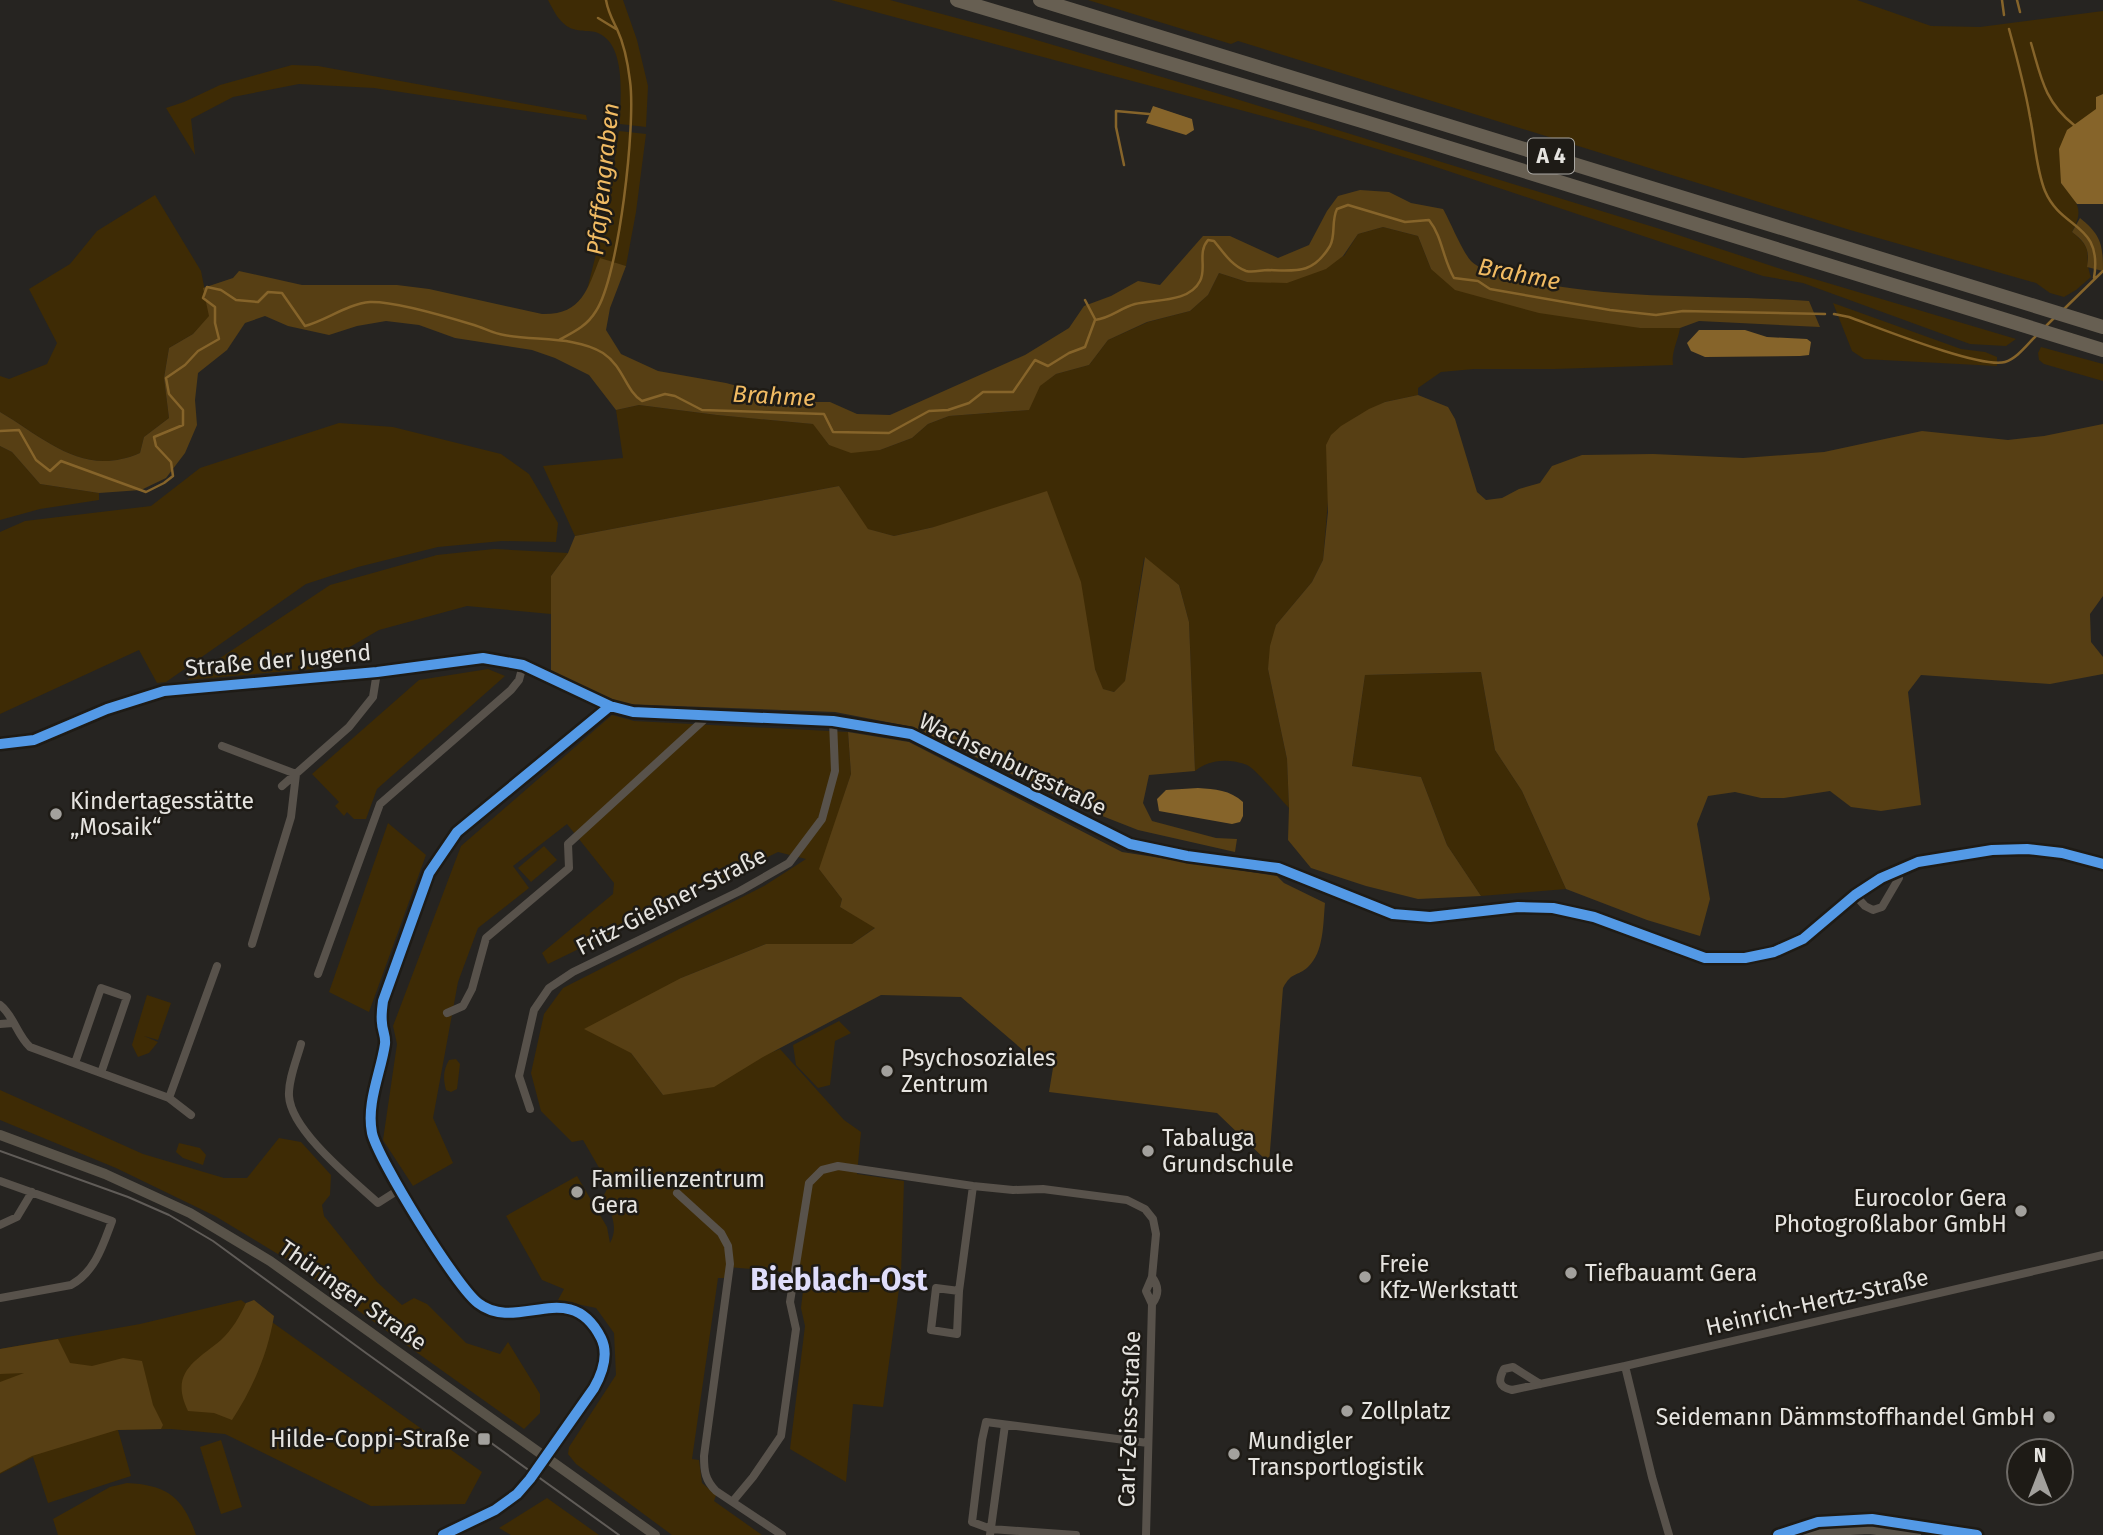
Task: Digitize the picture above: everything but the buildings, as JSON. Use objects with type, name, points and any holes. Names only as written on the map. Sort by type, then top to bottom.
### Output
[{"type":"highway","name":"A 4","points":[[957,0],[2103,351]]},
{"type":"highway","name":"A 4","points":[[1043,1],[2100,326]]},
{"type":"main road","name":"Thüringer Straße","points":[[0,1135],[105,1174],[190,1213],[270,1261],[655,1535]]},
{"type":"main road","points":[[1781,1534],[1818,1522],[1844,1519],[1893,1521],[1942,1532],[1977,1535]]},
{"type":"main road","points":[[1781,1534],[1869,1529],[1916,1535]]},
{"type":"street","name":"Straße der Jugend","points":[[0,744],[34,740],[107,709],[164,691],[377,672],[483,658],[523,665],[564,684]]},
{"type":"street","points":[[318,974],[380,804],[511,690],[519,680],[523,665]]},
{"type":"street","points":[[282,786],[349,727],[373,697],[377,672]]},
{"type":"street","name":"Wachsenburgstraße","points":[[564,684],[610,706],[633,712],[833,721],[911,734],[1130,844],[1187,856],[1278,868],[1393,914],[1430,917],[1518,907],[1553,908],[1594,917],[1705,957],[1745,958],[1774,952],[1803,939],[1855,895],[1896,871],[1918,862],[1992,850],[2027,849],[2062,853],[2103,864]]},
{"type":"street","points":[[443,1535],[495,1510],[525,1485],[601,1375],[606,1354],[596,1327],[582,1314],[568,1307],[500,1313],[479,1304],[457,1279],[400,1189],[381,1156],[372,1132],[372,1109],[386,1040],[382,1023],[383,1001],[429,873],[457,832],[610,706]]},
{"type":"street","points":[[447,1013],[463,1006],[472,989],[486,938],[569,868],[568,844],[707,717]]},
{"type":"street","name":"Fritz-Gießner-Straße","points":[[530,1109],[519,1076],[534,1010],[549,988],[573,972],[740,891],[789,863],[822,820],[835,771],[833,721]]},
{"type":"street","points":[[222,746],[296,774]]},
{"type":"street","points":[[252,944],[291,817],[296,774]]},
{"type":"street","points":[[1855,895],[1873,910],[1882,907],[1899,878],[1896,871]]},
{"type":"street","points":[[169,1098],[217,966]]},
{"type":"street","points":[[75,1063],[101,988],[127,997],[102,1073]]},
{"type":"street","points":[[0,1005],[7,1010],[21,1039],[30,1047],[169,1098],[191,1115]]},
{"type":"street","points":[[0,1024],[13,1023]]},
{"type":"street","points":[[302,1044],[289,1096],[294,1114],[321,1150],[378,1203],[400,1189]]},
{"type":"street","points":[[733,1500],[781,1436],[796,1329],[790,1302],[809,1183],[822,1170],[838,1166],[973,1186],[959,1291],[957,1334],[931,1330],[936,1288],[959,1291]]},
{"type":"street","points":[[0,1181],[112,1221],[93,1266],[79,1281],[71,1285],[0,1298]]},
{"type":"street","name":"Carl-Zeiss-Straße","points":[[973,1186],[1013,1190],[1043,1189],[1128,1199],[1144,1209],[1153,1219],[1156,1234],[1152,1278],[1158,1291],[1152,1304],[1146,1535]]},
{"type":"street","points":[[0,1225],[18,1217],[32,1192]]},
{"type":"street","points":[[677,1193],[721,1233],[728,1246],[730,1264],[704,1456],[705,1474],[708,1483],[716,1491],[782,1535]]},
{"type":"street","name":"Heinrich-Hertz-Straße","points":[[1540,1384],[1513,1367],[1504,1369],[1500,1377],[1500,1384],[1512,1390],[1625,1366],[2103,1255]]},
{"type":"street","points":[[1625,1366],[1651,1477],[1669,1535]]},
{"type":"street","points":[[1076,1535],[990,1532],[972,1522],[986,1422],[1148,1443]]},
{"type":"street","points":[[990,1532],[1005,1424]]},
{"type":"shaded area","points":[[548,0],[623,0],[637,40],[648,86],[646,127],[620,124],[621,87],[618,60],[607,39],[595,32],[567,26],[559,19]]},
{"type":"shaded area","points":[[831,0],[890,0],[1016,34],[2016,339],[2006,346],[1970,344],[1803,283],[1763,276],[1427,164],[1311,129]]},
{"type":"shaded area","points":[[1088,0],[1857,0],[1931,26],[1980,27],[2103,11],[2103,94],[2096,97],[2096,109],[2061,183],[2077,206],[2078,217],[2072,232],[2087,249],[2091,277],[2064,297],[2050,293],[2036,283],[1850,230],[1238,41],[1231,44]]},
{"type":"shaded area","points":[[292,65],[318,66],[586,115],[587,120],[374,88],[299,84],[233,97],[191,119],[195,155],[166,108],[220,85]]},
{"type":"shaded area","points":[[2103,94],[2103,204],[2077,204],[2061,183],[2059,149],[2067,130],[2096,109],[2096,97]]},
{"type":"shaded area","points":[[1153,106],[1192,119],[1194,130],[1186,135],[1146,123]]},
{"type":"shaded area","points":[[619,131],[646,134],[626,266],[600,259],[586,294],[606,214]]},
{"type":"shaded area","points":[[1360,190],[1389,192],[1411,203],[1443,209],[1471,261],[1494,273],[1592,291],[1809,301],[1820,327],[1699,321],[1680,328],[1640,328],[1539,313],[1455,290],[1431,269],[1418,236],[1383,227],[1358,234],[1343,256],[1326,269],[1287,283],[1247,282],[1219,273],[1208,295],[1190,311],[1147,322],[1108,340],[1089,365],[1056,374],[1040,386],[1029,410],[949,416],[928,424],[912,438],[880,450],[851,453],[829,445],[813,424],[639,405],[616,410],[589,375],[555,358],[532,350],[455,338],[419,325],[386,321],[329,335],[288,326],[265,316],[245,323],[227,350],[198,373],[195,400],[197,425],[185,453],[166,478],[141,490],[99,493],[40,484],[12,452],[0,446],[0,412],[49,443],[83,458],[120,460],[140,453],[144,437],[169,418],[164,378],[169,348],[193,334],[209,316],[203,288],[233,278],[239,271],[302,285],[397,285],[429,289],[542,314],[566,310],[575,305],[586,290],[600,258],[626,266],[610,308],[606,330],[621,354],[658,371],[726,383],[799,402],[830,402],[857,414],[890,415],[1025,355],[1069,328],[1084,306],[1111,296],[1138,281],[1160,285],[1203,236],[1230,236],[1278,258],[1309,245],[1338,196]]},
{"type":"shaded area","points":[[155,195],[201,271],[210,316],[193,334],[169,348],[164,378],[169,418],[144,437],[140,453],[120,460],[83,458],[49,443],[0,412],[0,376],[9,379],[47,364],[57,343],[29,289],[70,264],[97,231]]},
{"type":"shaded area","points":[[2080,218],[2097,235],[2103,271],[2087,267],[2086,247],[2072,232]]},
{"type":"shaded area","points":[[1383,227],[1418,236],[1431,269],[1640,328],[1680,328],[1673,365],[1441,372],[1418,388],[1418,395],[1385,402],[1356,417],[1329,489],[1323,560],[1312,582],[1276,625],[1268,669],[1287,759],[1289,808],[1247,765],[1220,761],[1195,771],[1189,622],[1179,585],[1144,558],[1125,682],[1114,692],[1102,689],[1095,669],[934,527],[894,536],[867,529],[839,486],[575,536],[543,466],[623,458],[616,410],[639,405],[814,424],[829,445],[880,450],[912,438],[928,424],[949,416],[1028,410],[1039,386],[1056,374],[1089,365],[1108,340],[1148,322],[1190,311],[1208,295],[1219,273],[1247,282],[1344,256],[1358,234]]},
{"type":"shaded area","points":[[1833,303],[1961,349],[1985,352],[1997,357],[1997,366],[1864,359],[1852,351]]},
{"type":"shaded area","points":[[1699,330],[1745,330],[1767,337],[1807,339],[1811,342],[1809,355],[1705,357],[1691,351],[1687,343]]},
{"type":"shaded area","points":[[2041,347],[2103,364],[2103,381],[2044,364],[2039,360]]},
{"type":"shaded area","points":[[1418,395],[1448,407],[1455,419],[1477,492],[1486,500],[1502,498],[1519,489],[1540,483],[1552,466],[1582,455],[1653,454],[1743,458],[1824,452],[1922,431],[2008,440],[2103,424],[2103,596],[2090,614],[2091,642],[2103,657],[2103,674],[2050,684],[1921,675],[1908,692],[1921,805],[1881,811],[1851,807],[1830,791],[1784,798],[1761,798],[1735,792],[1708,796],[1697,824],[1710,899],[1700,936],[1647,920],[1566,889],[1522,791],[1495,750],[1481,672],[1365,675],[1352,766],[1421,777],[1447,845],[1481,896],[1418,899],[1311,868],[1288,840],[1287,759],[1268,669],[1270,646],[1276,625],[1312,582],[1323,560],[1328,512],[1326,445],[1331,435],[1369,409],[1385,402]]},
{"type":"shaded area","points":[[339,423],[393,427],[501,454],[529,474],[558,523],[556,542],[502,541],[438,547],[358,567],[306,584],[166,682],[157,683],[139,650],[0,714],[0,532],[25,521],[151,506],[200,468]]},
{"type":"shaded area","points":[[0,446],[12,452],[40,484],[99,493],[99,500],[40,509],[0,520]]},
{"type":"shaded area","points":[[839,486],[868,529],[894,536],[934,527],[1047,491],[1081,582],[1095,669],[1103,689],[1114,692],[1125,681],[1145,557],[1179,585],[1189,622],[1195,771],[1149,775],[1143,803],[1152,821],[1216,838],[1237,839],[1235,852],[1138,830],[1087,810],[913,727],[835,712],[624,704],[551,674],[551,576],[568,553],[575,536]]},
{"type":"shaded area","points":[[494,549],[568,553],[551,576],[551,614],[467,606],[379,630],[312,669],[187,680],[330,585],[437,555]]},
{"type":"shaded area","points":[[488,669],[505,676],[377,789],[366,819],[354,819],[347,812],[344,816],[335,806],[339,802],[312,774],[419,680]]},
{"type":"shaded area","points":[[1481,672],[1495,750],[1522,791],[1566,889],[1481,896],[1447,845],[1421,777],[1352,766],[1365,675]]},
{"type":"shaded area","points":[[612,715],[634,721],[848,732],[851,774],[820,870],[842,899],[840,907],[876,927],[852,944],[766,944],[681,978],[631,1053],[663,1095],[780,1049],[844,1120],[861,1132],[857,1174],[904,1181],[901,1274],[883,1407],[853,1404],[846,1482],[790,1449],[805,1326],[801,1308],[803,1291],[778,1271],[727,1267],[725,1278],[718,1278],[692,1459],[699,1460],[702,1483],[716,1495],[714,1501],[762,1535],[672,1535],[576,1464],[568,1454],[569,1447],[616,1375],[614,1333],[596,1308],[558,1300],[564,1289],[542,1280],[506,1216],[577,1176],[607,1227],[610,1243],[613,1237],[613,1220],[603,1197],[609,1185],[583,1140],[572,1142],[541,1111],[531,1073],[544,1014],[563,988],[764,886],[806,859],[778,852],[548,964],[542,953],[613,894],[614,883],[567,824],[513,866],[529,888],[478,928],[458,982],[433,1118],[453,1163],[413,1186],[383,1140],[397,1044],[393,1026],[461,846]]},
{"type":"shaded area","points":[[848,732],[909,742],[1122,852],[1277,876],[1284,883],[1325,903],[1322,937],[1317,954],[1308,967],[1292,977],[1283,988],[1269,1163],[1217,1113],[1049,1092],[1053,1068],[1031,1057],[961,997],[881,995],[763,1057],[714,1087],[663,1095],[631,1053],[584,1029],[681,978],[766,944],[852,944],[875,928],[840,907],[842,899],[819,869],[851,774]]},
{"type":"shaded area","points":[[1198,788],[1228,793],[1243,802],[1240,822],[1232,824],[1159,811],[1157,799],[1166,790]]},
{"type":"shaded area","points":[[388,823],[426,855],[369,1012],[329,992]]},
{"type":"shaded area","points":[[544,846],[557,860],[531,882],[518,868]]},
{"type":"shaded area","points":[[147,995],[171,1003],[158,1040],[144,1036],[158,1042],[149,1053],[138,1057],[132,1045]]},
{"type":"shaded area","points":[[839,1021],[851,1033],[835,1041],[830,1085],[818,1088],[796,1065],[793,1045]]},
{"type":"shaded area","points":[[456,1059],[460,1064],[457,1089],[451,1092],[446,1090],[445,1071],[449,1060]]},
{"type":"shaded area","points":[[0,1090],[143,1154],[224,1178],[247,1178],[279,1138],[301,1142],[331,1175],[330,1195],[322,1205],[324,1216],[377,1282],[402,1305],[414,1298],[427,1304],[466,1343],[500,1354],[508,1342],[540,1394],[540,1413],[524,1429],[286,1259],[215,1216],[116,1168],[0,1120]]},
{"type":"shaded area","points":[[179,1143],[200,1148],[206,1155],[203,1165],[183,1158],[176,1152]]},
{"type":"shaded area","points":[[241,1300],[482,1472],[465,1504],[371,1506],[225,1434],[171,1429],[118,1430],[131,1476],[48,1503],[33,1457],[0,1474],[0,1349],[140,1324]]},
{"type":"shaded area","points":[[254,1300],[274,1316],[264,1357],[240,1408],[232,1420],[214,1413],[188,1411],[183,1398],[183,1377],[195,1361],[225,1336],[246,1303]]},
{"type":"shaded area","points":[[58,1339],[70,1363],[92,1366],[123,1358],[142,1361],[153,1405],[163,1425],[161,1429],[117,1430],[32,1456],[0,1473],[0,1382],[24,1373],[0,1374],[0,1349]]},
{"type":"shaded area","points":[[221,1440],[242,1507],[221,1514],[200,1447]]},
{"type":"shaded area","points":[[127,1483],[153,1487],[172,1496],[185,1511],[196,1535],[58,1535],[53,1519],[110,1487]]},
{"type":"shaded area","points":[[547,1498],[599,1535],[511,1535],[499,1528]]},
{"type":"waterway","name":"Pfaffengraben","points":[[559,340],[584,325],[596,311],[612,266],[624,199],[630,130],[630,81],[624,48],[606,0]]},
{"type":"waterway","points":[[2002,0],[2004,15]]},
{"type":"waterway","points":[[2017,0],[2020,12]]},
{"type":"waterway","points":[[598,18],[616,29]]},
{"type":"waterway","points":[[2009,29],[2026,95],[2045,191],[2052,204],[2087,236],[2093,246],[2094,278]]},
{"type":"waterway","points":[[2031,43],[2041,78],[2050,97],[2074,125]]},
{"type":"waterway","points":[[1124,165],[1116,127],[1116,111],[1149,114]]},
{"type":"waterway","name":"Brahme","points":[[0,431],[19,430],[36,460],[50,471],[61,461],[146,492],[164,483],[173,476],[171,462],[156,446],[154,437],[183,425],[183,410],[169,394],[166,378],[185,365],[198,351],[219,339],[215,307],[203,298],[207,287],[221,290],[236,300],[258,302],[268,292],[282,293],[305,326],[362,303],[381,302],[437,314],[500,334],[568,341],[603,353],[642,401],[665,394],[675,396],[702,410],[824,414],[833,432],[889,433],[929,411],[948,410],[969,403],[983,392],[1013,392],[1035,360],[1048,366],[1085,347],[1095,320],[1135,304],[1180,297],[1188,293],[1195,288],[1202,276],[1203,250],[1208,240],[1214,241],[1232,262],[1246,271],[1296,270],[1311,266],[1330,246],[1337,209],[1348,205],[1405,222],[1429,220],[1454,278],[1478,281],[1490,289],[1610,310],[1656,315],[1683,311],[1825,314]]},
{"type":"waterway","name":"Brahme","points":[[2063,310],[2103,271]]},
{"type":"waterway","points":[[1085,300],[1095,319]]},
{"type":"waterway","name":"Brahme","points":[[1834,314],[1952,353],[1993,362],[2005,362],[2014,357],[2038,334]]},
{"type":"waterway","name":"Brahme","points":[[2045,327],[2055,317]]},
{"type":"tram line","points":[[0,1151],[128,1197],[169,1215],[213,1241],[619,1535]]},
{"type":"cycle path","points":[[0,744],[34,740],[107,709],[164,691],[377,672],[483,658],[523,665],[610,706],[633,712],[833,721],[911,734],[1130,844],[1187,856],[1278,868],[1393,914],[1430,917],[1518,907],[1553,908],[1594,917],[1705,958],[1745,958],[1774,952],[1803,939],[1855,895],[1881,878],[1918,862],[1992,850],[2027,849],[2062,853],[2103,864]]},
{"type":"cycle path","points":[[443,1535],[495,1510],[517,1494],[594,1388],[602,1369],[605,1350],[601,1338],[588,1320],[574,1311],[559,1308],[510,1313],[493,1311],[478,1303],[453,1273],[419,1222],[388,1169],[372,1133],[372,1099],[385,1044],[383,1001],[429,873],[457,832],[610,706]]},
{"type":"cycle path","points":[[1778,1535],[1818,1522],[1872,1519],[1977,1535]]},
{"type":"place","name":"Kindertagesstätte „Mosaik“","points":[[56,814]]},
{"type":"place","name":"Psychosoziales Zentrum","points":[[887,1071]]},
{"type":"place","name":"Tabaluga Grundschule","points":[[1148,1151]]},
{"type":"place","name":"Familienzentrum Gera","points":[[577,1192]]},
{"type":"place","name":"Eurocolor Gera Photogroßlabor GmbH","points":[[2021,1211]]},
{"type":"place","name":"Tiefbauamt Gera","points":[[1571,1273]]},
{"type":"place","name":"Freie Kfz-Werkstatt","points":[[1365,1277]]},
{"type":"place","name":"Zollplatz","points":[[1347,1411]]},
{"type":"place","name":"Seidemann Dämmstoffhandel GmbH","points":[[2049,1417]]},
{"type":"place","name":"Hilde-Coppi-Straße","points":[[484,1439]]},
{"type":"place","name":"Mundigler Transportlogistik","points":[[1234,1454]]},
{"type":"district","name":"Bieblach-Ost","points":[[839,1280]]}]
